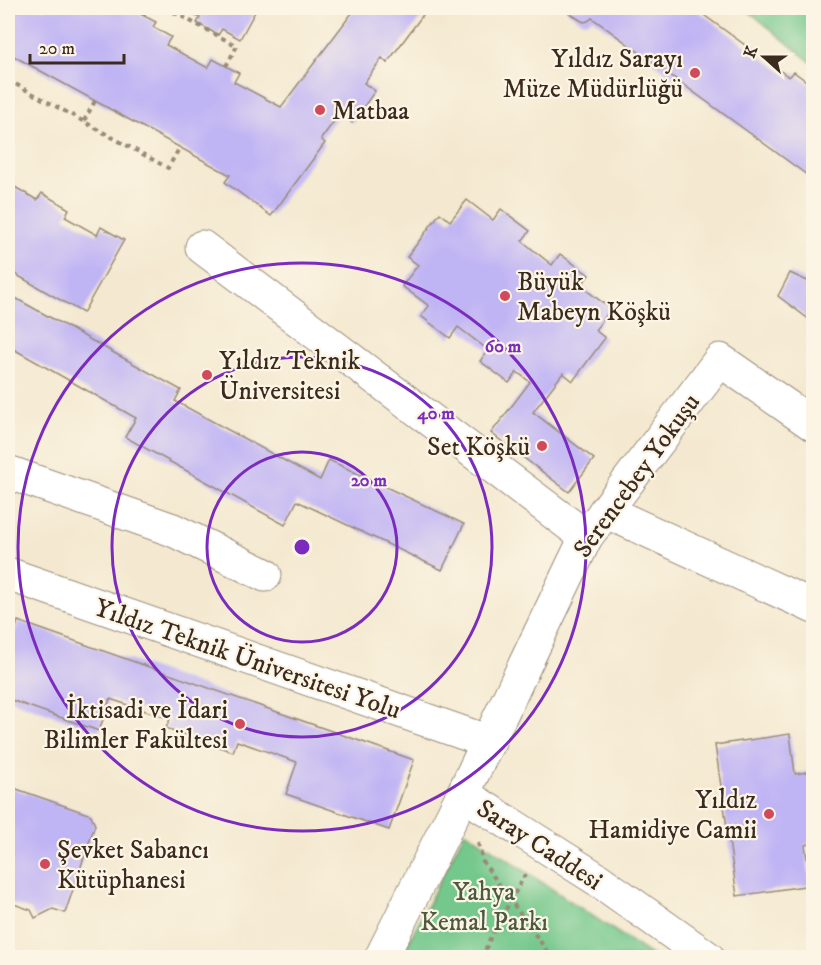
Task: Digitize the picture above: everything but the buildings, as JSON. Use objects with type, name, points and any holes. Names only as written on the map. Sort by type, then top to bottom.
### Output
[{"type":"street","points":[[202,247],[586,537]]},
{"type":"street","name":"Serencebey Yokuşu","points":[[463,794],[586,537],[720,360],[813,425]]},
{"type":"street","points":[[8,472],[173,530],[265,575]]},
{"type":"street","points":[[605,511],[813,607]]},
{"type":"street","name":"Yıldız Teknik Üniversitesi Yolu","points":[[8,574],[489,742]]},
{"type":"street","name":"Saray Caddesi","points":[[381,957],[463,794],[597,879],[708,957]]},
{"type":"path","points":[[143,15],[147,8]]},
{"type":"path","points":[[166,8],[237,46],[226,66]]},
{"type":"path","points":[[8,61],[11,55]]},
{"type":"path","points":[[8,80],[168,168],[180,147]]},
{"type":"path","points":[[84,122],[95,101]]},
{"type":"path","points":[[463,794],[483,862],[552,957]]},
{"type":"path","points":[[483,957],[491,936],[542,844]]},
{"type":"green space","points":[[745,8],[813,8],[813,64]]},
{"type":"green space","name":"Yahya Kemal Parkı","points":[[465,831],[654,957],[401,957]]},
{"type":"place","name":"Yıldız Sarayı Müze Müdürlüğü","points":[[695,73]]},
{"type":"place","name":"Matbaa","points":[[320,110]]},
{"type":"place","name":"Büyük Mabeyn Köşkü","points":[[505,296]]},
{"type":"place","name":"Yıldız Teknik Üniversitesi","points":[[207,375]]},
{"type":"place","name":"Set Köşkü","points":[[542,446]]},
{"type":"place","name":"İktisadi ve İdari Bilimler Fakültesi","points":[[240,724]]},
{"type":"place","name":"Yıldız Hamidiye Camii","points":[[769,814]]},
{"type":"place","name":"Şevket Sabancı Kütüphanesi","points":[[45,864]]}]
